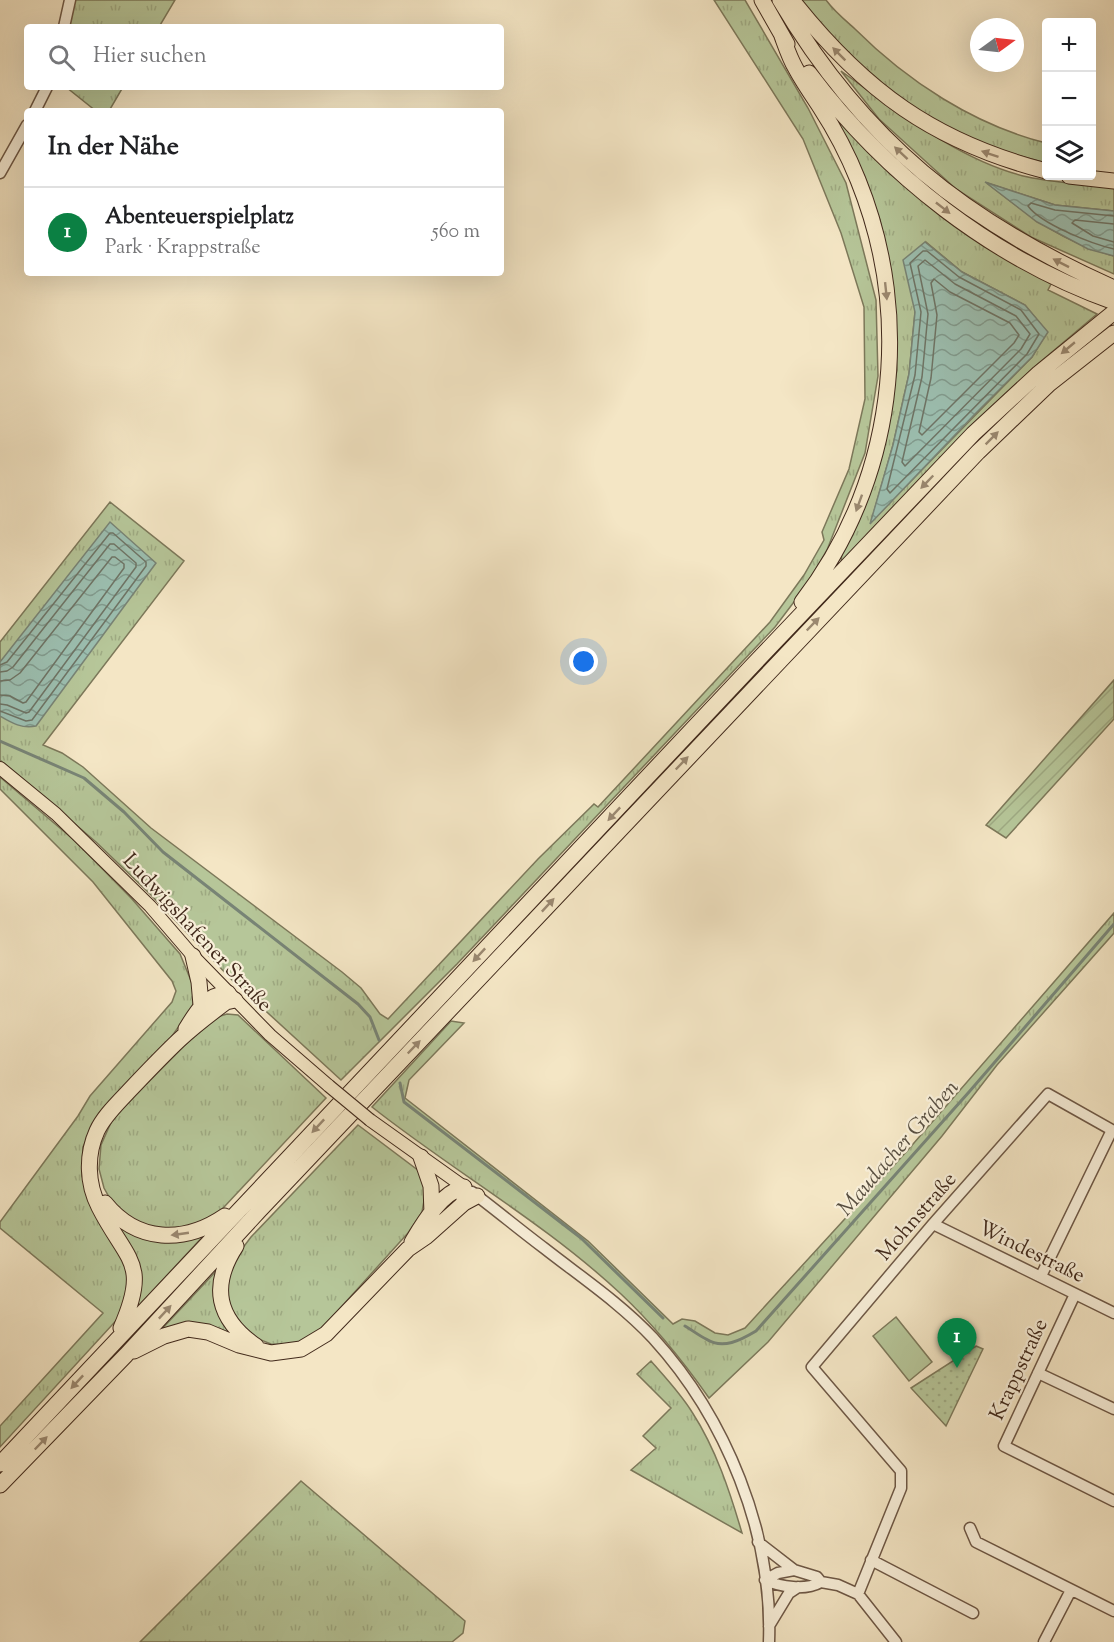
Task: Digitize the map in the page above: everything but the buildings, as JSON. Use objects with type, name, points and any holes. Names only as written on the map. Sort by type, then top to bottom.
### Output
[{"type":"highway","points":[[762,0],[782,36],[817,84],[867,141],[938,204],[1028,264],[1112,300]]},
{"type":"highway","points":[[780,0],[807,43],[846,96],[875,129],[926,176],[974,213],[1067,267],[1112,300]]},
{"type":"highway","points":[[792,0],[836,51],[902,110],[958,141],[986,153],[1042,170]]},
{"type":"highway","points":[[751,667],[822,575],[854,516],[878,443],[887,386],[889,331],[885,280],[876,233],[844,149],[795,69],[782,36]]},
{"type":"highway","points":[[1096,178],[1114,180]]},
{"type":"highway","points":[[0,1485],[126,1355],[254,1206],[751,667],[989,418],[1039,373],[1112,300]]},
{"type":"highway","points":[[0,1464],[117,1339],[254,1206],[978,452],[1049,384],[1114,333]]},
{"type":"highway","points":[[193,956],[201,1005]]},
{"type":"highway","points":[[180,1039],[201,1005],[218,994],[229,998]]},
{"type":"highway","points":[[117,1339],[130,1307],[135,1287],[134,1269],[127,1251],[98,1206],[89,1171],[91,1148],[107,1115],[180,1039],[229,998]]},
{"type":"highway","points":[[421,1157],[431,1186],[432,1214]]},
{"type":"highway","points":[[93,1187],[116,1217],[135,1229],[161,1236],[185,1234],[210,1227],[254,1206]]},
{"type":"highway","points":[[126,1355],[164,1336],[188,1329],[208,1332],[239,1345],[271,1353],[290,1352],[314,1343],[326,1334],[408,1250],[471,1200],[464,1187],[453,1190],[432,1214],[408,1250]]},
{"type":"highway","points":[[254,1206],[226,1260],[220,1292],[224,1312],[229,1322],[245,1339],[263,1351]]},
{"type":"main road","name":"Ludwigshafener Straße","points":[[0,768],[56,814],[150,906],[229,998],[370,1120],[464,1187]]},
{"type":"street","points":[[63,0],[65,21]]},
{"type":"street","points":[[65,21],[70,0]]},
{"type":"street","points":[[36,108],[46,90]]},
{"type":"street","points":[[0,173],[4,156],[24,129]]},
{"type":"street","name":"Mohnstraße","points":[[858,1594],[901,1488],[901,1471],[812,1367],[933,1224],[1048,1094],[1112,1130],[1041,1276]]},
{"type":"street","points":[[471,1200],[588,1280],[630,1316],[675,1364],[703,1405],[718,1431],[744,1489],[765,1580],[770,1642]]},
{"type":"street","name":"Windestraße","points":[[933,1224],[1114,1313]]},
{"type":"street","name":"Krappstraße","points":[[1075,1294],[1004,1446],[1114,1501]]},
{"type":"street","points":[[1038,1372],[1114,1409]]},
{"type":"street","points":[[970,1528],[976,1542],[1114,1611]]},
{"type":"street","points":[[758,1542],[794,1570],[858,1594],[896,1642]]},
{"type":"street","points":[[871,1560],[974,1613]]},
{"type":"street","points":[[765,1580],[778,1573],[794,1570]]},
{"type":"street","points":[[765,1580],[779,1586],[799,1587],[817,1585],[821,1582]]},
{"type":"street","points":[[769,1626],[789,1593],[799,1587]]},
{"type":"street","points":[[1044,1642],[1071,1590]]},
{"type":"green space","points":[[75,0],[175,0],[161,24],[70,24]]},
{"type":"green space","points":[[714,0],[745,0],[808,108],[846,183],[876,300],[878,376],[865,453],[827,550],[806,586],[775,627],[457,964],[341,1080],[233,981],[150,894],[96,842],[0,760],[0,642],[110,502],[184,561],[43,745],[62,753],[83,767],[151,828],[342,972],[361,988],[380,1014],[388,1019],[538,859],[594,804],[598,807],[770,622],[804,575],[824,540],[822,532],[849,469],[865,399],[864,307],[841,233],[803,139]]},
{"type":"green space","points":[[800,0],[826,0],[875,48],[943,99],[993,125],[1042,142],[1042,162],[980,145],[920,114],[869,76],[831,39]]},
{"type":"green space","points":[[841,71],[930,133],[978,160],[1003,170],[1042,180],[1114,188],[1114,211],[1055,205],[987,183],[1046,227],[1078,243],[1114,256],[1114,274],[1031,237],[956,189],[879,119]]},
{"type":"green space","points":[[70,90],[121,90],[111,108],[92,108]]},
{"type":"green space","points":[[828,110],[890,174],[958,228],[1051,284],[1048,290],[1097,314],[987,411],[841,563],[842,551],[881,451],[897,370],[893,303],[880,220]],"holes":[[[926,242],[962,272],[1025,305],[1047,332],[1032,357],[871,522],[893,445],[909,374],[915,312]]]},
{"type":"green space","points":[[1114,680],[1114,719],[1006,838],[986,825]]},
{"type":"green space","points":[[0,777],[74,840],[132,899],[180,954],[194,988],[193,1006],[163,1049],[100,1112],[83,1147],[82,1176],[92,1205],[130,1274],[124,1312],[0,1447],[0,1426],[103,1313],[0,1228],[0,1222],[78,1116],[90,1096],[172,1002],[176,991],[172,981],[93,882],[0,789]]},
{"type":"green space","points":[[1114,913],[1114,933],[997,1065],[942,1136],[768,1342],[709,1398],[656,1331],[621,1294],[592,1268],[372,1107],[451,1021],[464,1023],[409,1080],[405,1098],[588,1241],[673,1324],[682,1319],[695,1321],[715,1333],[728,1335],[745,1328],[907,1151]]},
{"type":"green space","points":[[227,1014],[238,1015],[326,1098],[211,1221],[194,1229],[147,1229],[113,1204],[104,1188],[99,1169],[101,1145],[113,1118],[184,1046],[217,1017]]},
{"type":"green space","points":[[358,1125],[419,1171],[426,1190],[422,1212],[408,1233],[324,1326],[304,1341],[288,1345],[271,1344],[251,1336],[227,1307],[229,1266],[251,1237]]},
{"type":"green space","points":[[103,1206],[124,1228],[208,1231],[133,1312],[140,1285]]},
{"type":"green space","points":[[219,1268],[239,1339],[159,1332]]},
{"type":"green space","points":[[896,1317],[932,1362],[909,1381],[873,1336]]},
{"type":"green space","points":[[976,1346],[983,1349],[946,1426],[911,1388]]},
{"type":"green space","points":[[651,1361],[683,1399],[701,1426],[721,1471],[742,1533],[631,1470],[656,1448],[643,1436],[671,1408],[637,1374]]},
{"type":"green space","points":[[301,1481],[465,1621],[463,1633],[452,1642],[140,1642]]},
{"type":"water","points":[[985,182],[1055,205],[1114,211],[1114,256],[1088,249],[1037,222]]},
{"type":"water","points":[[925,242],[962,272],[1025,305],[1048,332],[1032,357],[870,524],[893,445],[909,374],[915,312],[903,260]]},
{"type":"water","points":[[110,522],[156,563],[36,726],[22,726],[9,721],[0,716],[0,662]]},
{"type":"waterway","points":[[0,741],[84,778],[124,812],[163,852],[358,1004],[370,1017],[379,1040]]},
{"type":"waterway","name":"Maudacher Graben","points":[[685,1326],[719,1344],[738,1340],[756,1331],[969,1092],[1114,924]]},
{"type":"waterway","points":[[400,1083],[404,1102],[581,1238],[663,1318]]},
{"type":"place","name":"Abenteuerspielplatz","points":[[957,1368]]}]
